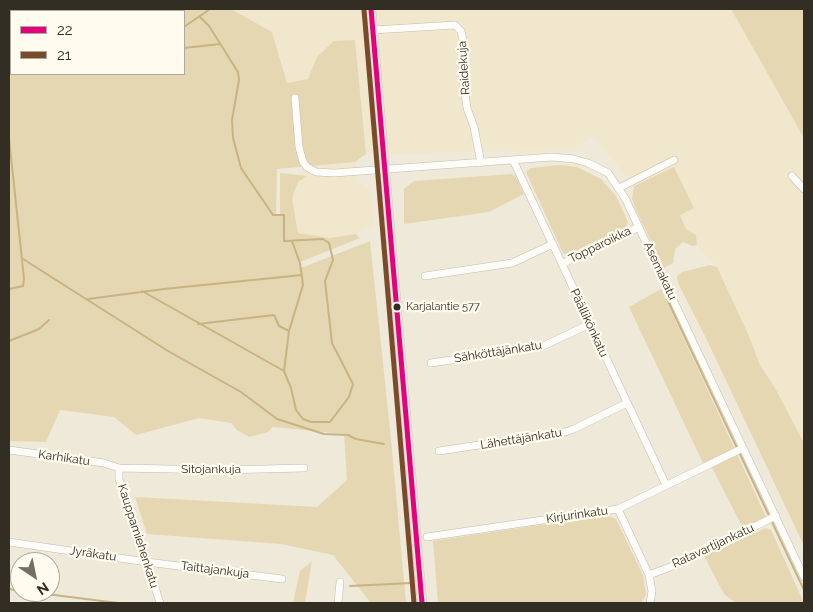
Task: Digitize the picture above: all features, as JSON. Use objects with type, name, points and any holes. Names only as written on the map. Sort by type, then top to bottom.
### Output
[{"type":"main road","points":[[371,9],[422,603]]},
{"type":"street","name":"Raidekuja","points":[[373,30],[455,25],[461,31],[463,40],[462,73],[467,108],[474,127],[481,163]]},
{"type":"street","name":"Asemakatu","points":[[294,98],[299,147],[303,162],[307,167],[316,172],[334,173],[552,157],[574,159],[588,163],[608,173],[620,188],[639,227],[804,577]]},
{"type":"street","name":"Päällikönkatu","points":[[512,160],[666,485]]},
{"type":"street","points":[[620,188],[674,160]]},
{"type":"street","points":[[792,176],[804,189]]},
{"type":"street","name":"Topparoikka","points":[[562,264],[639,227]]},
{"type":"street","points":[[425,276],[512,263],[552,244]]},
{"type":"street","name":"Sähköttäjänkatu","points":[[431,363],[543,346],[590,324]]},
{"type":"street","name":"Lähettäjänkatu","points":[[439,451],[565,432],[627,403]]},
{"type":"street","name":"Kirjurinkatu","points":[[427,537],[618,509],[743,448]]},
{"type":"street","name":"Karhikatu","points":[[9,450],[104,463],[119,468]]},
{"type":"street","name":"Sitojankuja","points":[[119,468],[182,470],[304,468]]},
{"type":"street","name":"Kauppamiehenkatu","points":[[119,468],[119,479],[160,603]]},
{"type":"street","points":[[618,509],[649,575],[652,591],[650,603]]},
{"type":"street","name":"Ratavartijankatu","points":[[649,575],[678,564],[776,516]]},
{"type":"street","name":"Jyräkatu","points":[[9,542],[148,562]]},
{"type":"street","name":"Taittajankuja","points":[[148,562],[282,579]]},
{"type":"street","points":[[338,603],[340,582]]},
{"type":"shaded area","points":[[9,9],[231,9],[272,32],[287,83],[308,79],[317,57],[334,41],[355,40],[366,154],[355,162],[277,169],[276,215],[280,215],[280,173],[307,176],[298,182],[292,198],[298,233],[330,238],[356,234],[360,238],[300,262],[301,268],[370,241],[406,603],[371,603],[333,555],[281,544],[147,534],[135,497],[317,507],[347,480],[344,434],[273,427],[268,432],[249,437],[237,430],[231,423],[199,418],[136,435],[114,417],[60,410],[46,442],[9,441]]},
{"type":"shaded area","points":[[231,9],[731,9],[804,138],[804,443],[775,388],[760,365],[749,336],[717,267],[697,245],[696,235],[686,229],[680,215],[694,208],[674,168],[634,186],[594,136],[571,150],[366,154],[355,40],[317,57],[308,79],[287,83],[272,32]]},
{"type":"shaded area","points":[[731,9],[804,9],[804,138]]},
{"type":"shaded area","points":[[355,162],[359,181],[372,192],[373,224],[356,234],[330,238],[298,233],[292,198],[298,182],[307,176],[300,167]]},
{"type":"shaded area","points":[[560,165],[577,167],[601,179],[616,196],[628,222],[626,227],[567,255],[563,253],[526,172],[531,168]]},
{"type":"shaded area","points":[[674,167],[694,208],[680,215],[686,229],[696,235],[697,245],[692,246],[683,242],[675,249],[673,263],[664,268],[632,199],[634,186]]},
{"type":"shaded area","points":[[512,174],[516,177],[524,194],[489,212],[404,224],[404,189],[414,181]]},
{"type":"shaded area","points":[[710,265],[717,267],[749,336],[760,365],[775,388],[804,443],[804,546],[678,283],[677,276],[682,272]]},
{"type":"shaded area","points":[[661,289],[766,517],[743,528],[709,462],[703,463],[629,307]]},
{"type":"shaded area","points":[[606,515],[616,519],[643,575],[646,595],[641,603],[438,603],[433,541]]},
{"type":"shaded area","points":[[766,528],[771,530],[804,603],[736,603],[724,594],[704,556]]},
{"type":"shaded area","points":[[312,561],[305,603],[293,603],[300,571]]},
{"type":"waterway","points":[[185,26],[210,9]]},
{"type":"waterway","points":[[200,17],[209,26],[238,72],[239,80],[232,120],[233,138],[241,168],[273,215],[284,215],[284,241],[323,239],[329,243],[333,260],[325,281],[332,343],[353,384],[349,397],[330,422],[311,422],[303,419],[296,410],[291,388],[284,371],[289,331],[303,285],[300,263],[292,241]]},
{"type":"waterway","points":[[185,48],[220,44]]},
{"type":"waterway","points":[[9,138],[24,279],[23,286],[9,289]]},
{"type":"waterway","points":[[23,259],[168,351],[241,392],[277,419],[324,434],[348,435],[356,439],[384,444]]},
{"type":"waterway","points":[[88,299],[302,275]]},
{"type":"waterway","points":[[142,291],[284,371]]},
{"type":"waterway","points":[[667,299],[737,448]]},
{"type":"waterway","points":[[198,324],[274,315],[279,326],[289,331]]},
{"type":"waterway","points":[[9,341],[39,329],[49,320]]},
{"type":"waterway","points":[[739,452],[804,590]]},
{"type":"waterway","points":[[350,586],[412,583]]},
{"type":"waterway","points":[[60,596],[118,603]]},
{"type":"waterway","points":[[177,603],[182,603]]},
{"type":"transit line","name":"22","points":[[371,9],[422,603]]},
{"type":"transit line","name":"21","points":[[364,10],[414,603]]},
{"type":"place","name":"Karjalantie 577","points":[[397,307]]}]
